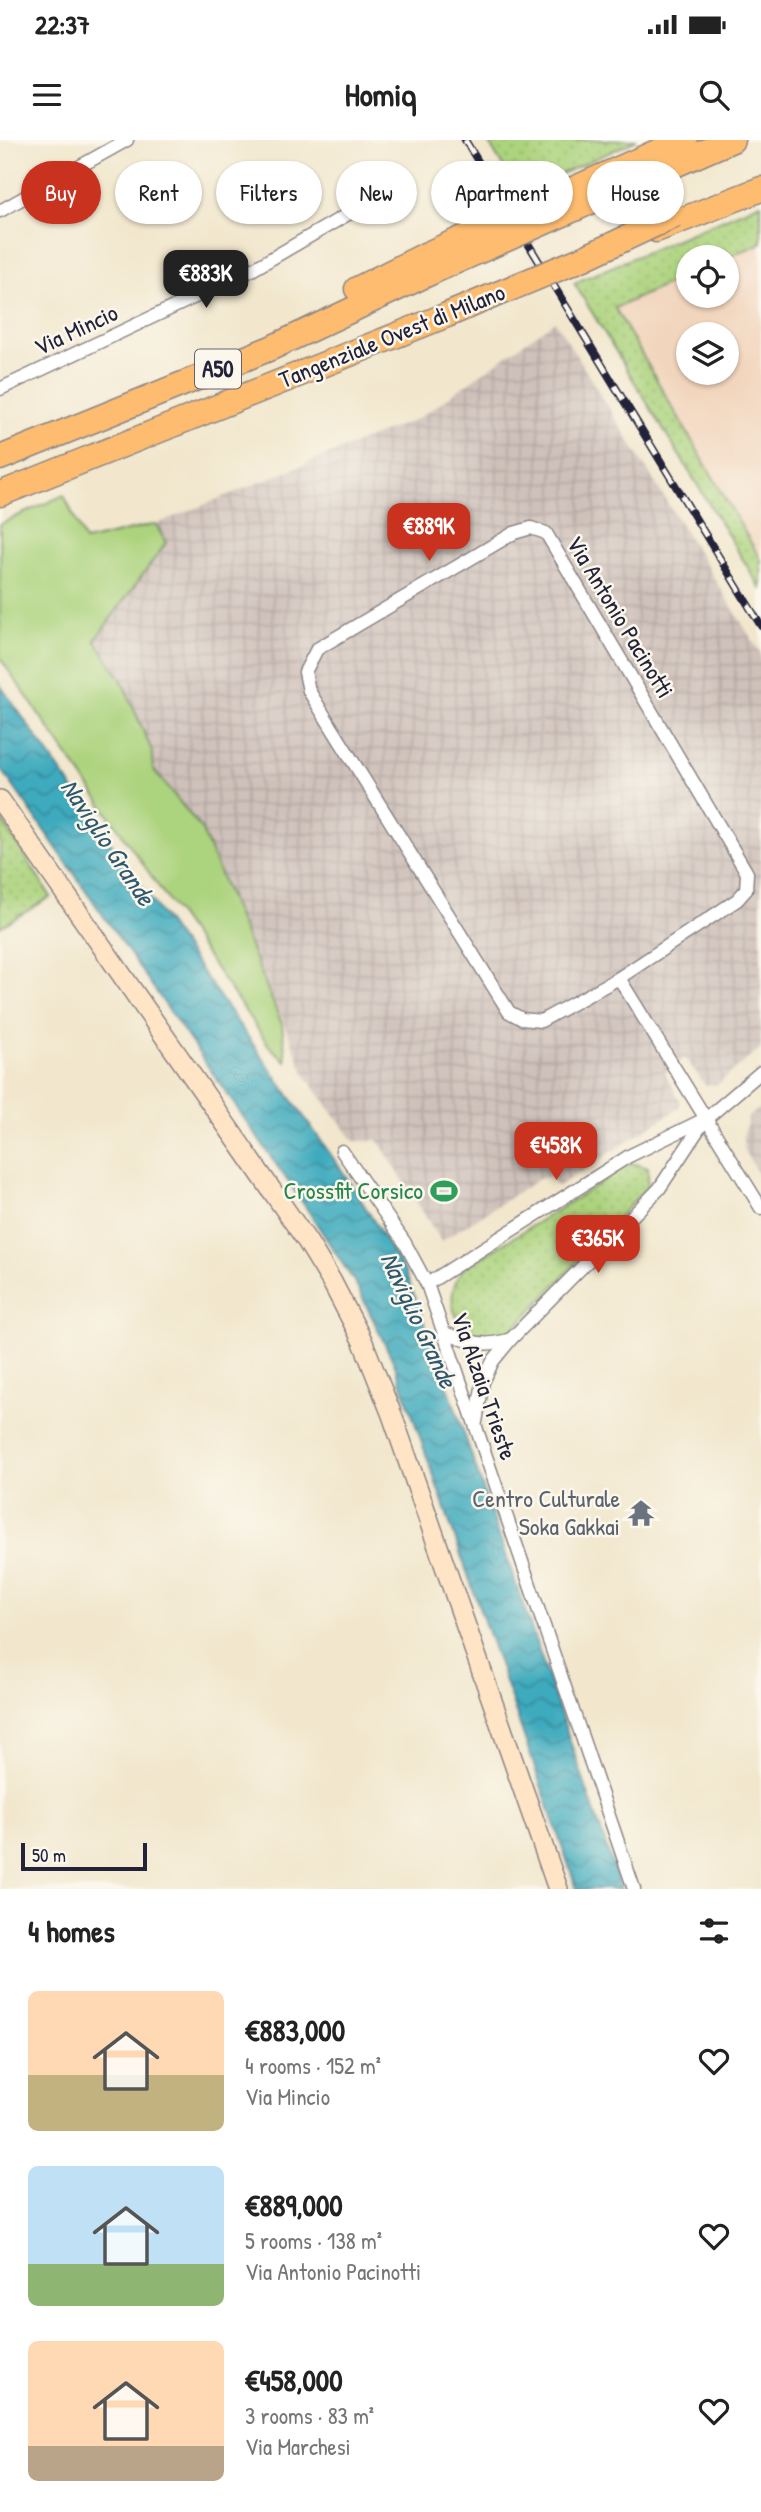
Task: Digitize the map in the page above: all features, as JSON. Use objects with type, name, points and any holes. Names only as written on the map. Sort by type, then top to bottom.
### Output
[{"type":"highway","points":[[657,161],[685,140]]},
{"type":"highway","points":[[661,161],[732,140]]},
{"type":"highway","name":"Tangenziale Ovest di Milano","points":[[684,214],[761,176]]},
{"type":"highway","points":[[684,215],[761,189]]},
{"type":"highway","name":"Tangenziale Ovest di Milano","points":[[0,458],[271,348],[336,300],[428,263],[587,193]]},
{"type":"highway","name":"Tangenziale Ovest di Milano","points":[[9,490],[447,315],[662,224]]},
{"type":"main road","points":[[0,800],[307,1241],[362,1339],[401,1440],[558,1889]]},
{"type":"street","points":[[0,211],[127,140]]},
{"type":"street","name":"Via Mincio","points":[[0,389],[250,271],[336,221]]},
{"type":"street","name":"Via Antonio Pacinotti","points":[[531,528],[546,533],[747,873],[746,890],[737,900],[619,978],[541,1021],[522,1019],[509,1012],[309,691],[305,672],[317,649],[514,533],[531,528]]},
{"type":"street","points":[[619,978],[761,1208]]},
{"type":"street","points":[[427,1284],[629,1156],[706,1118],[761,1072]]},
{"type":"street","points":[[475,1425],[482,1382],[493,1361],[511,1339],[659,1189],[706,1118]]},
{"type":"street","name":"Via Alzaia Trieste","points":[[342,1151],[405,1243],[427,1284],[634,1889]]},
{"type":"street","points":[[444,1333],[480,1344],[494,1345],[511,1339]]},
{"type":"shaded area","points":[[761,243],[761,560],[615,308],[676,280],[676,308],[739,308],[739,252]]},
{"type":"shaded area","points":[[555,321],[761,654],[761,1048],[717,1085],[705,1085],[685,1058],[665,1072],[680,1101],[679,1108],[557,1187],[550,1176],[539,1179],[441,1241],[378,1140],[354,1141],[307,1078],[201,829],[153,769],[152,751],[122,681],[94,640],[166,543],[156,524],[419,418]]},
{"type":"shaded area","points":[[761,1107],[761,1179],[744,1150],[743,1137],[749,1116]]},
{"type":"green space","points":[[487,140],[637,140],[573,169],[573,161],[500,161]]},
{"type":"green space","points":[[761,203],[761,243],[739,252],[739,245],[676,245],[676,280],[615,308],[761,560],[761,589],[574,283]]},
{"type":"green space","points":[[64,495],[85,541],[156,524],[166,543],[95,640],[122,681],[152,751],[153,769],[201,828],[282,1024],[286,1061],[270,1047],[0,658],[0,524]]},
{"type":"green space","points":[[0,817],[51,897],[0,927]]},
{"type":"green space","points":[[632,1163],[648,1168],[648,1186],[514,1329],[498,1335],[483,1336],[470,1332],[461,1323],[452,1298],[455,1284],[463,1269]]},
{"type":"water","name":"Naviglio Grande","points":[[0,685],[350,1182],[405,1272],[437,1355],[621,1889],[577,1889],[395,1365],[357,1286],[305,1206],[0,767]]},
{"type":"railway","points":[[465,140],[761,626]]},
{"type":"place","name":"Crossfit Corsico","points":[[444,1191]]},
{"type":"place","name":"Centro Culturale Soka Gakkai","points":[[641,1513]]}]
